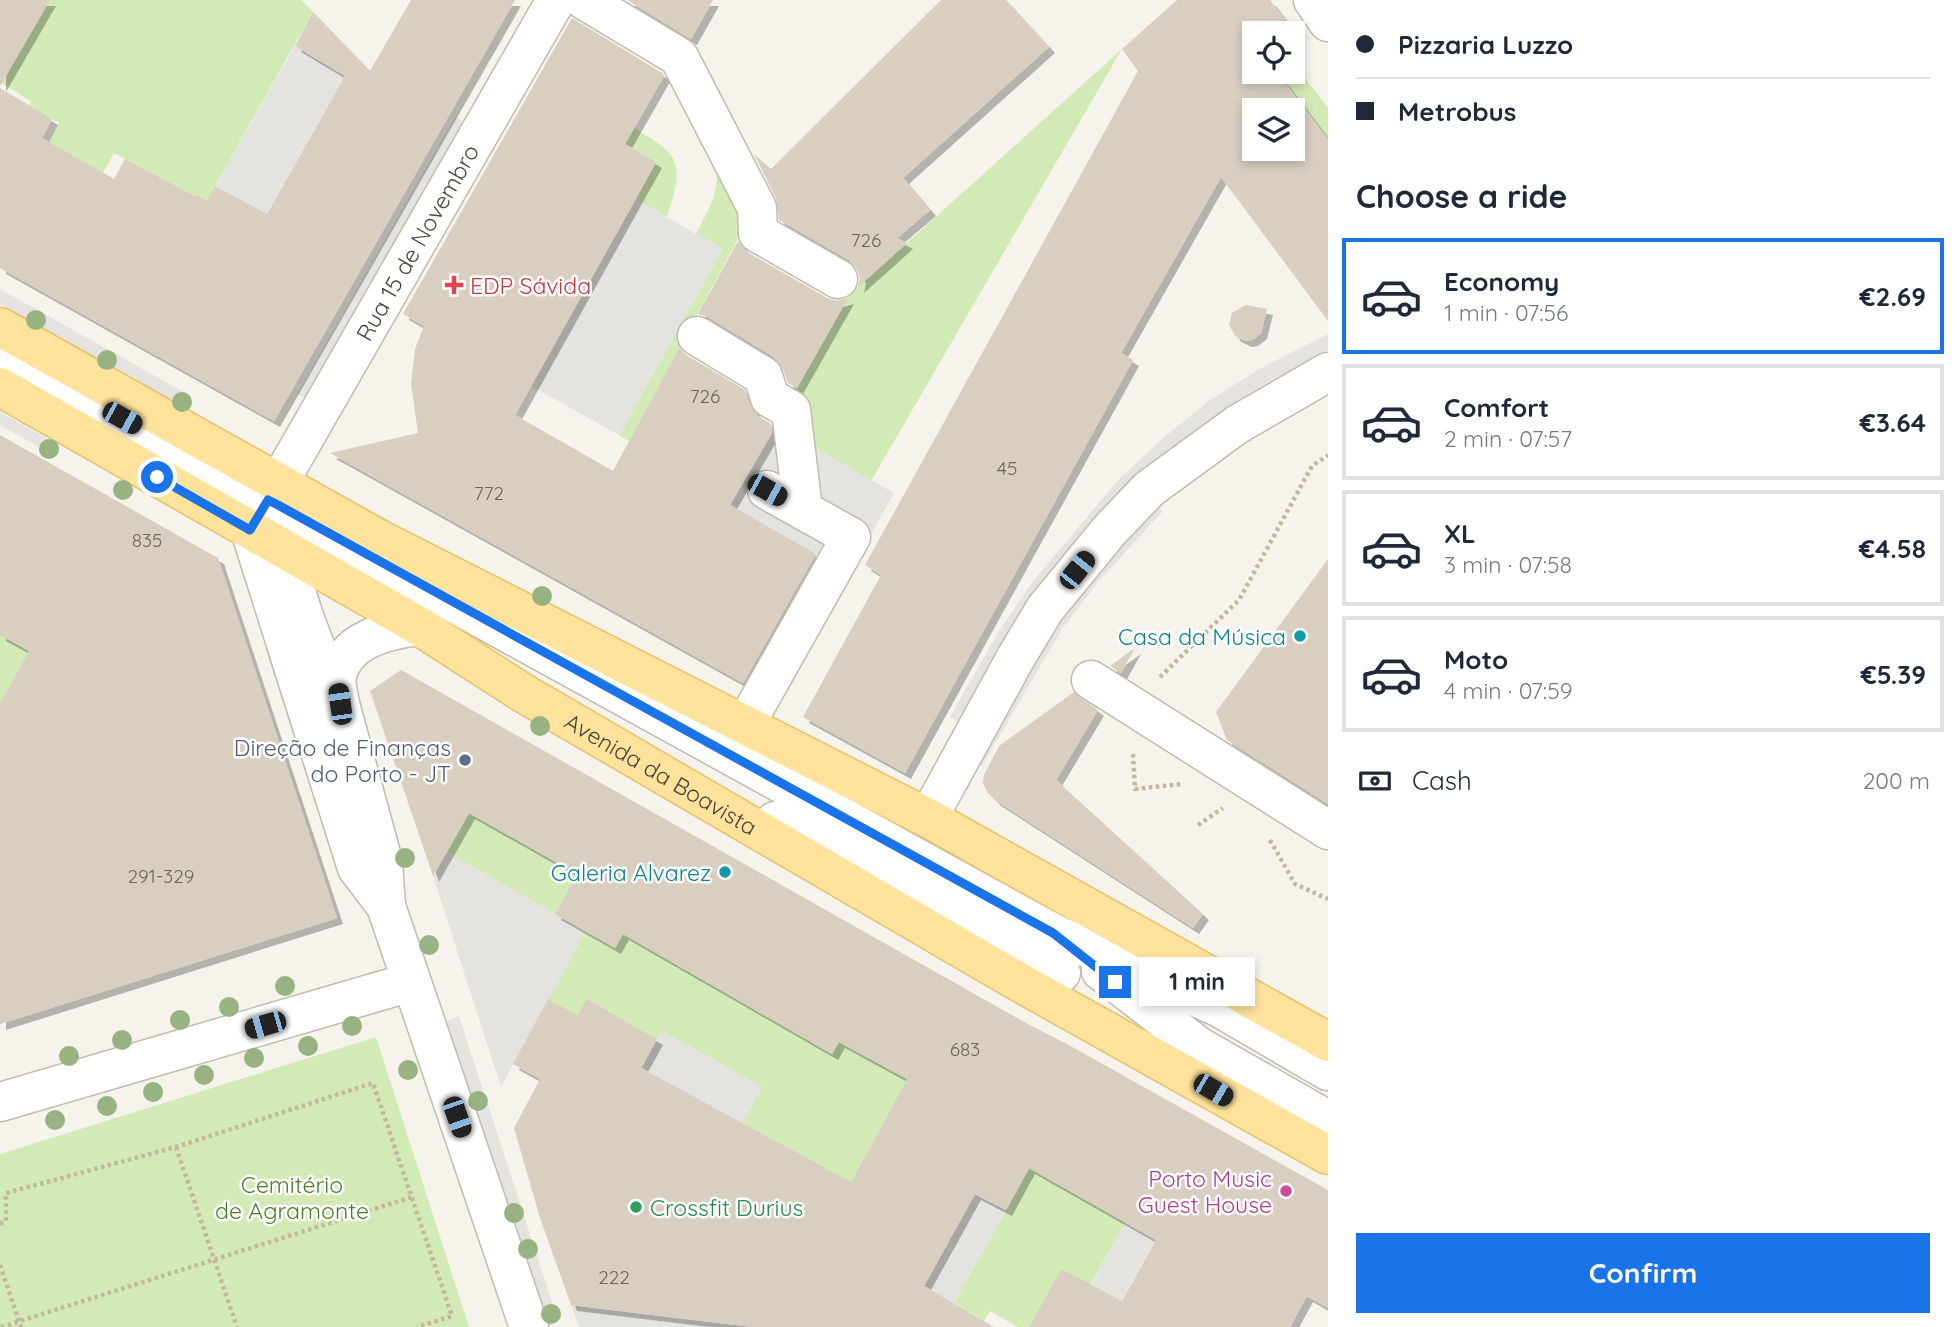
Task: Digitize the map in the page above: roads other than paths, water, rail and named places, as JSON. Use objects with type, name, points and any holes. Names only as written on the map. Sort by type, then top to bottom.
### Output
[{"type":"main road","name":"Avenida da Boavista","points":[[0,327],[268,505],[285,551],[419,626],[523,693],[1019,982],[1328,1155]]},
{"type":"main road","name":"Avenida da Boavista","points":[[0,387],[268,505],[379,539],[928,818],[1328,1042]]},
{"type":"street","name":"Rua 15 de Novembro","points":[[268,505],[556,0]]},
{"type":"street","points":[[584,0],[679,57],[757,208],[758,233],[838,279]]},
{"type":"street","points":[[1312,0],[1328,22]]},
{"type":"street","points":[[697,336],[763,376],[770,398],[791,411],[803,510]]},
{"type":"street","points":[[0,349],[268,505],[1053,933],[1220,1009],[1328,1071]]},
{"type":"street","points":[[928,818],[1015,659],[1045,610],[1109,531],[1149,489],[1238,424],[1328,372]]},
{"type":"street","points":[[745,725],[851,537],[767,490]]},
{"type":"street","points":[[268,505],[357,868],[386,906]]},
{"type":"street","points":[[285,551],[314,647],[340,704]]},
{"type":"street","points":[[419,626],[387,630],[357,645],[343,660],[336,678],[340,704],[383,860],[386,906],[529,1327]]},
{"type":"street","points":[[1091,680],[1328,830]]},
{"type":"street","points":[[523,693],[937,903],[1061,973]]},
{"type":"street","points":[[1053,933],[1198,1046],[1328,1120]]},
{"type":"street","points":[[0,1102],[411,982]]},
{"type":"place","name":"EDP Sávida","points":[[454,285]]},
{"type":"place","name":"Casa da Música","points":[[1300,636]]},
{"type":"place","name":"Direção de Finanças do Porto - JT","points":[[465,760]]},
{"type":"place","name":"Galeria Alvarez","points":[[725,872]]},
{"type":"place","name":"Porto Music Guest House","points":[[1286,1191]]},
{"type":"place","name":"Crossfit Durius","points":[[636,1207]]},
{"type":"park label","name":"Cemitério de Agramonte","points":[[292,1197]]}]
